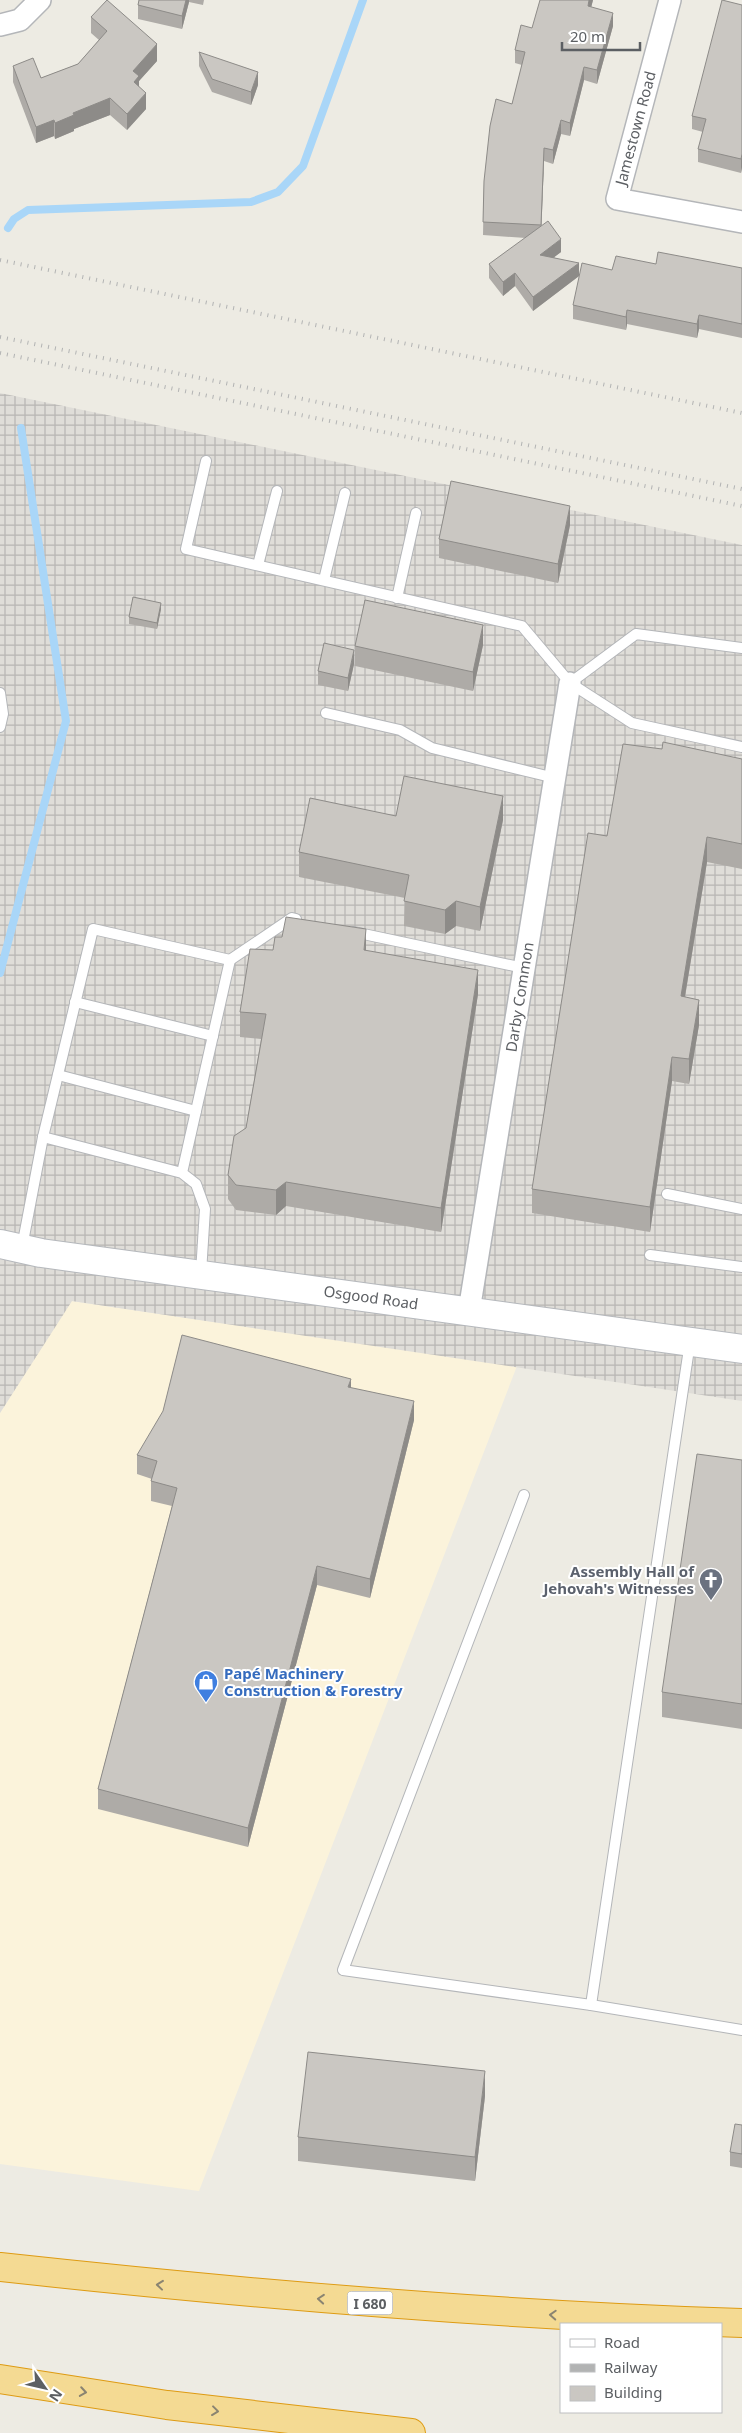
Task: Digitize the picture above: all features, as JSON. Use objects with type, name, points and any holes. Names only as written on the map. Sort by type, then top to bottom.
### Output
[{"type":"highway","name":"I 680","points":[[0,2267],[186,2288],[380,2304],[635,2320],[742,2323]]},
{"type":"highway","points":[[0,2379],[167,2405],[411,2433]]},
{"type":"main road","name":"Osgood Road","points":[[11,1246],[742,1349]]},
{"type":"street","points":[[10,23],[40,0]]},
{"type":"street","name":"Jamestown Road","points":[[670,0],[617,199],[742,222]]},
{"type":"street","name":"Darby Common","points":[[469,1310],[570,684]]},
{"type":"lane","points":[[206,461],[186,549],[522,626],[570,684],[632,724],[742,747]]},
{"type":"lane","points":[[258,565],[277,491]]},
{"type":"lane","points":[[324,580],[345,493]]},
{"type":"lane","points":[[397,598],[416,513]]},
{"type":"lane","points":[[570,684],[636,634],[742,648]]},
{"type":"lane","points":[[0,693],[3,714],[0,727]]},
{"type":"lane","points":[[326,713],[400,730],[432,748],[555,778]]},
{"type":"lane","points":[[182,1173],[230,960],[292,918],[302,920]]},
{"type":"lane","points":[[11,1246],[44,1137],[93,929],[230,960]]},
{"type":"lane","points":[[341,929],[524,968]]},
{"type":"lane","points":[[76,1002],[213,1036]]},
{"type":"lane","points":[[58,1075],[196,1111]]},
{"type":"lane","points":[[44,1137],[182,1173],[196,1184],[205,1210],[201,1274]]},
{"type":"lane","points":[[667,1194],[742,1209]]},
{"type":"lane","points":[[650,1256],[742,1267]]},
{"type":"lane","points":[[591,2005],[690,1342]]},
{"type":"lane","points":[[524,1495],[343,1970],[591,2005],[742,2030]]},
{"type":"shaded area","points":[[0,393],[742,545],[742,1401],[72,1301],[0,1413]]},
{"type":"shaded area","points":[[71,1301],[517,1366],[199,2191],[0,2164],[0,1413]]},
{"type":"building","points":[[107,0],[157,44],[133,71],[139,76],[134,82],[146,93],[127,114],[110,98],[73,113],[74,115],[55,123],[54,120],[36,127],[13,66],[33,58],[41,78],[78,64],[107,31],[91,17]]},
{"type":"building","points":[[139,0],[186,0],[182,16],[138,5]]},
{"type":"building","points":[[540,0],[589,0],[588,6],[613,13],[597,70],[584,67],[570,123],[561,120],[553,150],[544,148],[541,225],[483,222],[484,181],[490,126],[496,99],[512,104],[525,52],[515,50],[521,25],[532,28]]},
{"type":"building","points":[[722,0],[742,5],[741,159],[698,149],[706,119],[692,116]]},
{"type":"building","points":[[199,52],[258,72],[251,92],[212,79]]},
{"type":"building","points":[[548,221],[561,239],[540,255],[579,263],[533,297],[515,273],[503,282],[489,264]]},
{"type":"building","points":[[658,252],[742,268],[742,324],[699,315],[697,324],[627,310],[626,317],[573,305],[582,263],[612,270],[616,256],[656,264]]},
{"type":"building","points":[[451,481],[570,506],[558,564],[439,539]]},
{"type":"building","points":[[133,597],[161,603],[157,623],[129,617]]},
{"type":"building","points":[[365,600],[483,625],[473,672],[355,646]]},
{"type":"building","points":[[324,643],[354,650],[348,678],[318,671]]},
{"type":"building","points":[[663,742],[742,759],[742,844],[707,837],[681,996],[699,1000],[689,1059],[672,1057],[650,1207],[532,1189],[588,833],[607,836],[623,744],[662,749]]},
{"type":"building","points":[[404,776],[503,796],[480,907],[456,901],[445,910],[404,901],[409,875],[299,852],[310,798],[396,816]]},
{"type":"building","points":[[286,917],[366,929],[364,950],[478,970],[441,1208],[286,1182],[276,1190],[236,1185],[228,1175],[234,1136],[246,1128],[266,1014],[240,1012],[250,949],[273,950],[275,937],[282,937]]},
{"type":"building","name":"Papé Machinery Construction & Forestry","points":[[182,1335],[351,1379],[348,1387],[414,1401],[370,1579],[317,1566],[248,1828],[98,1789],[177,1488],[151,1481],[157,1461],[137,1455],[163,1411]]},
{"type":"building","name":"Assembly Hall of Jehovah's Witnesses","points":[[697,1454],[742,1460],[742,1704],[662,1692]]},
{"type":"building","points":[[308,2052],[485,2071],[475,2157],[298,2137]]},
{"type":"building","points":[[735,2124],[742,2125],[742,2154],[730,2152]]},
{"type":"waterway","points":[[8,228],[14,219],[28,210],[251,202],[278,192],[303,166],[363,0]]},
{"type":"waterway","points":[[0,973],[66,721],[21,428]]},
{"type":"railway","points":[[0,260],[742,413]]},
{"type":"railway","points":[[0,337],[742,489]]},
{"type":"railway","points":[[0,353],[742,506]]},
{"type":"place","name":"Assembly Hall of Jehovah's Witnesses","points":[[711,1601]]},
{"type":"place","name":"Papé Machinery Construction & Forestry","points":[[206,1703]]}]
